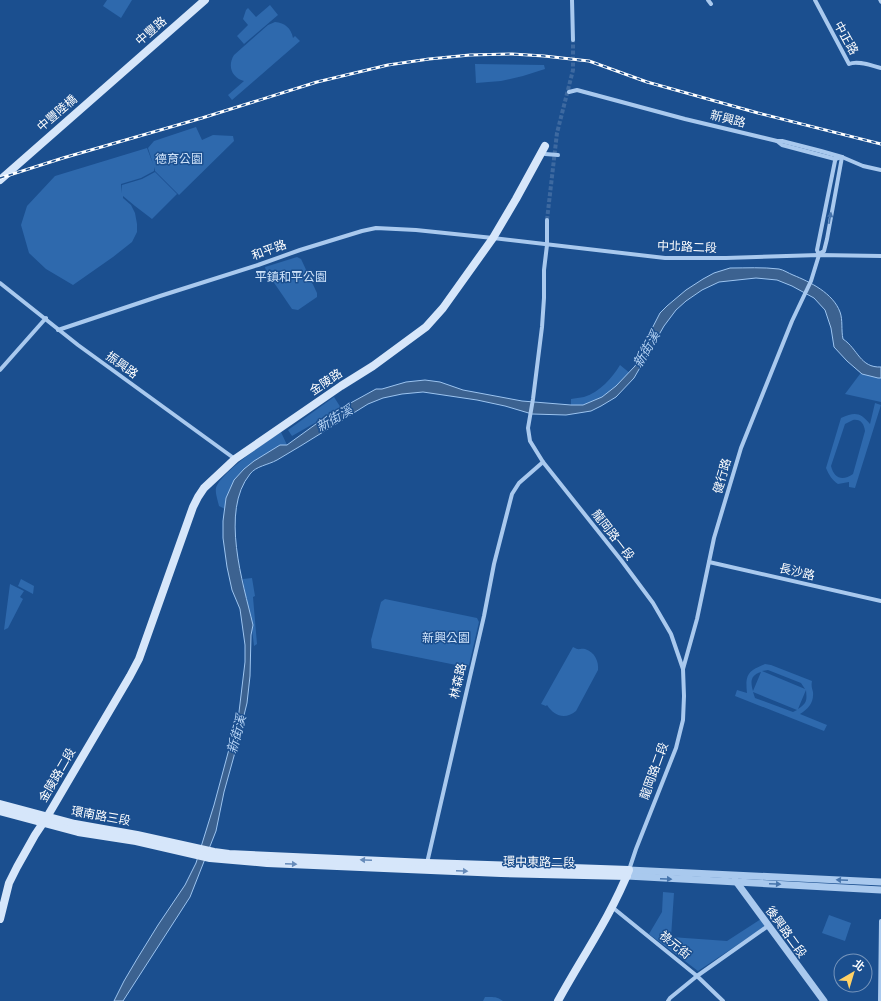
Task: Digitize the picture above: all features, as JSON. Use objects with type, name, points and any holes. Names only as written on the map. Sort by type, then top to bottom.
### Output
[{"type":"main road","name":"中豐路","points":[[131,64],[205,0]]},
{"type":"main road","name":"中豐陸橋","points":[[0,180],[131,64]]},
{"type":"main road","name":"金陵路","points":[[143,646],[181,537],[198,497],[213,479],[235,459],[340,386],[373,366],[426,327],[443,308],[492,238],[545,150]]},
{"type":"main road","name":"金陵路二段","points":[[0,919],[9,883],[17,867],[130,676],[143,646]]},
{"type":"main road","name":"環南路三段","points":[[0,804],[78,832],[198,852]]},
{"type":"main road","name":"環南路三段","points":[[0,811],[45,820]]},
{"type":"main road","name":"環中東路二段","points":[[198,852],[267,863],[426,866],[501,873],[628,873]]},
{"type":"main road","points":[[558,1001],[612,907],[628,873]]},
{"type":"street","points":[[572,0],[573,40]]},
{"type":"street","name":"中正路","points":[[815,0],[849,64],[853,62],[881,68]]},
{"type":"street","name":"新興路","points":[[569,92],[577,90],[777,142],[782,145],[836,157]]},
{"type":"street","points":[[777,142],[782,141],[821,151],[836,157],[842,157],[863,166],[881,170]]},
{"type":"street","points":[[545,150],[558,155]]},
{"type":"street","points":[[836,157],[817,250],[819,255],[824,251],[842,157]]},
{"type":"street","points":[[547,220],[547,244]]},
{"type":"street","name":"和平路","points":[[58,330],[306,248],[376,228],[416,230],[492,238]]},
{"type":"street","name":"中北路二段","points":[[492,238],[665,258],[819,255],[881,256]]},
{"type":"street","name":"龍岡路一段","points":[[547,244],[544,270],[542,327],[528,428],[530,441],[543,462],[621,560],[653,603],[671,634],[683,670]]},
{"type":"street","name":"健行路","points":[[683,670],[697,619],[714,538],[741,448],[810,282],[819,255]]},
{"type":"street","name":"振興路","points":[[0,283],[46,318],[58,330],[235,459]]},
{"type":"street","points":[[0,370],[46,318]]},
{"type":"street","name":"林森路","points":[[426,866],[484,616],[494,564],[512,494],[519,483],[543,462]]},
{"type":"street","name":"長沙路","points":[[709,562],[881,601]]},
{"type":"street","name":"龍岡路二段","points":[[628,873],[676,748],[683,720],[683,670]]},
{"type":"street","name":"環中東路二段","points":[[628,873],[732,875],[877,882]]},
{"type":"street","name":"環中東路二段","points":[[628,873],[736,882],[881,890]]},
{"type":"street","name":"後興路二段","points":[[732,875],[824,1001]]},
{"type":"street","points":[[877,882],[881,890]]},
{"type":"street","name":"祿元街","points":[[612,907],[698,976],[723,1001]]},
{"type":"street","points":[[880,1001],[881,921]]},
{"type":"street","points":[[668,1001],[698,976],[768,926]]},
{"type":"green space","points":[[107,0],[132,0],[121,18],[103,6]]},
{"type":"green space","points":[[270,5],[278,15],[244,44],[237,36],[248,25],[243,19],[246,10],[248,8],[256,17]]},
{"type":"green space","points":[[275,22],[287,27],[291,31],[293,38],[295,36],[300,41],[232,100],[228,95],[244,81],[236,77],[232,71],[231,63],[234,55],[268,25]]},
{"type":"green space","points":[[475,64],[544,65],[545,69],[501,81],[476,83]]},
{"type":"green space","name":"德育公園","points":[[196,127],[202,140],[213,135],[233,136],[234,141],[179,195],[155,171],[154,167],[154,171],[141,178],[121,184],[122,193],[122,185],[142,179],[155,172],[177,194],[152,219],[123,196],[123,198],[131,205],[135,213],[137,232],[132,242],[113,257],[73,285],[46,269],[29,253],[21,225],[27,206],[55,176],[147,148],[153,164],[148,148],[154,141]]},
{"type":"green space","name":"平鎮和平公園","points":[[297,257],[301,259],[317,293],[317,297],[298,310],[292,309],[266,271],[265,267]]},
{"type":"green space","points":[[620,365],[631,374],[623,385],[602,397],[583,405],[571,405],[571,399],[590,395],[600,388],[609,380]]},
{"type":"green space","points":[[863,370],[881,374],[881,402],[845,394]]},
{"type":"green space","points":[[334,397],[341,408],[292,436],[288,430]]},
{"type":"green space","points":[[875,403],[881,405],[855,488],[849,487],[849,482],[838,484],[831,477],[826,468],[841,418],[857,414],[863,417],[870,424]],"holes":[[[853,420],[862,422],[865,431],[853,474],[846,478],[839,478],[834,474],[831,466],[845,424]]]},
{"type":"green space","points":[[281,432],[287,445],[254,463],[227,510],[219,506],[216,488],[219,482],[235,466]]},
{"type":"green space","points":[[252,578],[255,596],[253,597],[257,644],[254,646],[250,613],[245,595],[243,579]]},
{"type":"green space","points":[[21,579],[34,586],[33,594],[18,586]]},
{"type":"green space","points":[[10,584],[24,591],[20,597],[23,599],[8,628],[4,630]]},
{"type":"green space","name":"新興公園","points":[[385,599],[477,618],[479,622],[469,665],[466,667],[372,648],[371,640],[381,602]]},
{"type":"green space","points":[[573,647],[585,649],[591,652],[597,661],[598,670],[576,711],[572,714],[560,716],[553,712],[547,705],[541,704]]},
{"type":"green space","points":[[765,664],[812,681],[813,699],[808,708],[800,714],[827,725],[824,731],[735,696],[737,690],[747,693],[747,677],[751,671]],"holes":[[[768,670],[801,683],[805,689],[762,671]],[[761,672],[753,691],[752,679]],[[806,690],[806,701],[798,709]],[[753,692],[797,710],[793,712],[755,698]]]},
{"type":"green space","points":[[663,892],[674,893],[671,937],[727,941],[761,919],[766,926],[698,971],[649,934],[662,912]]},
{"type":"green space","points":[[829,915],[851,923],[845,941],[822,933]]},
{"type":"green space","points":[[485,997],[497,998],[503,1001],[483,1001]]},
{"type":"water","name":"新街溪","points":[[730,268],[779,269],[807,281],[827,294],[837,305],[840,312],[843,339],[868,364],[881,367],[881,378],[862,374],[834,347],[831,328],[825,310],[814,298],[777,280],[756,278],[719,282],[702,290],[676,310],[664,326],[634,378],[616,397],[591,411],[566,415],[532,414],[477,400],[423,392],[402,394],[383,398],[368,404],[274,462],[255,469],[250,474],[241,489],[236,507],[235,527],[236,548],[253,625],[251,635],[250,676],[247,703],[224,792],[216,831],[190,897],[123,1001],[114,1001],[137,959],[185,885],[196,863],[214,805],[239,712],[245,662],[245,645],[240,609],[232,590],[223,538],[223,521],[226,498],[234,480],[254,461],[280,445],[287,445],[327,416],[376,389],[382,389],[406,382],[425,380],[440,382],[463,390],[522,401],[571,405],[583,405],[602,397],[616,386],[635,366],[641,356],[643,346],[660,313],[686,290],[703,279],[714,273]]},
{"type":"tunnel","points":[[547,220],[557,133],[573,70],[573,40]]},
{"type":"railway","points":[[0,178],[317,82],[388,65],[470,55],[512,54],[589,61],[647,82],[758,113],[881,144]]}]
